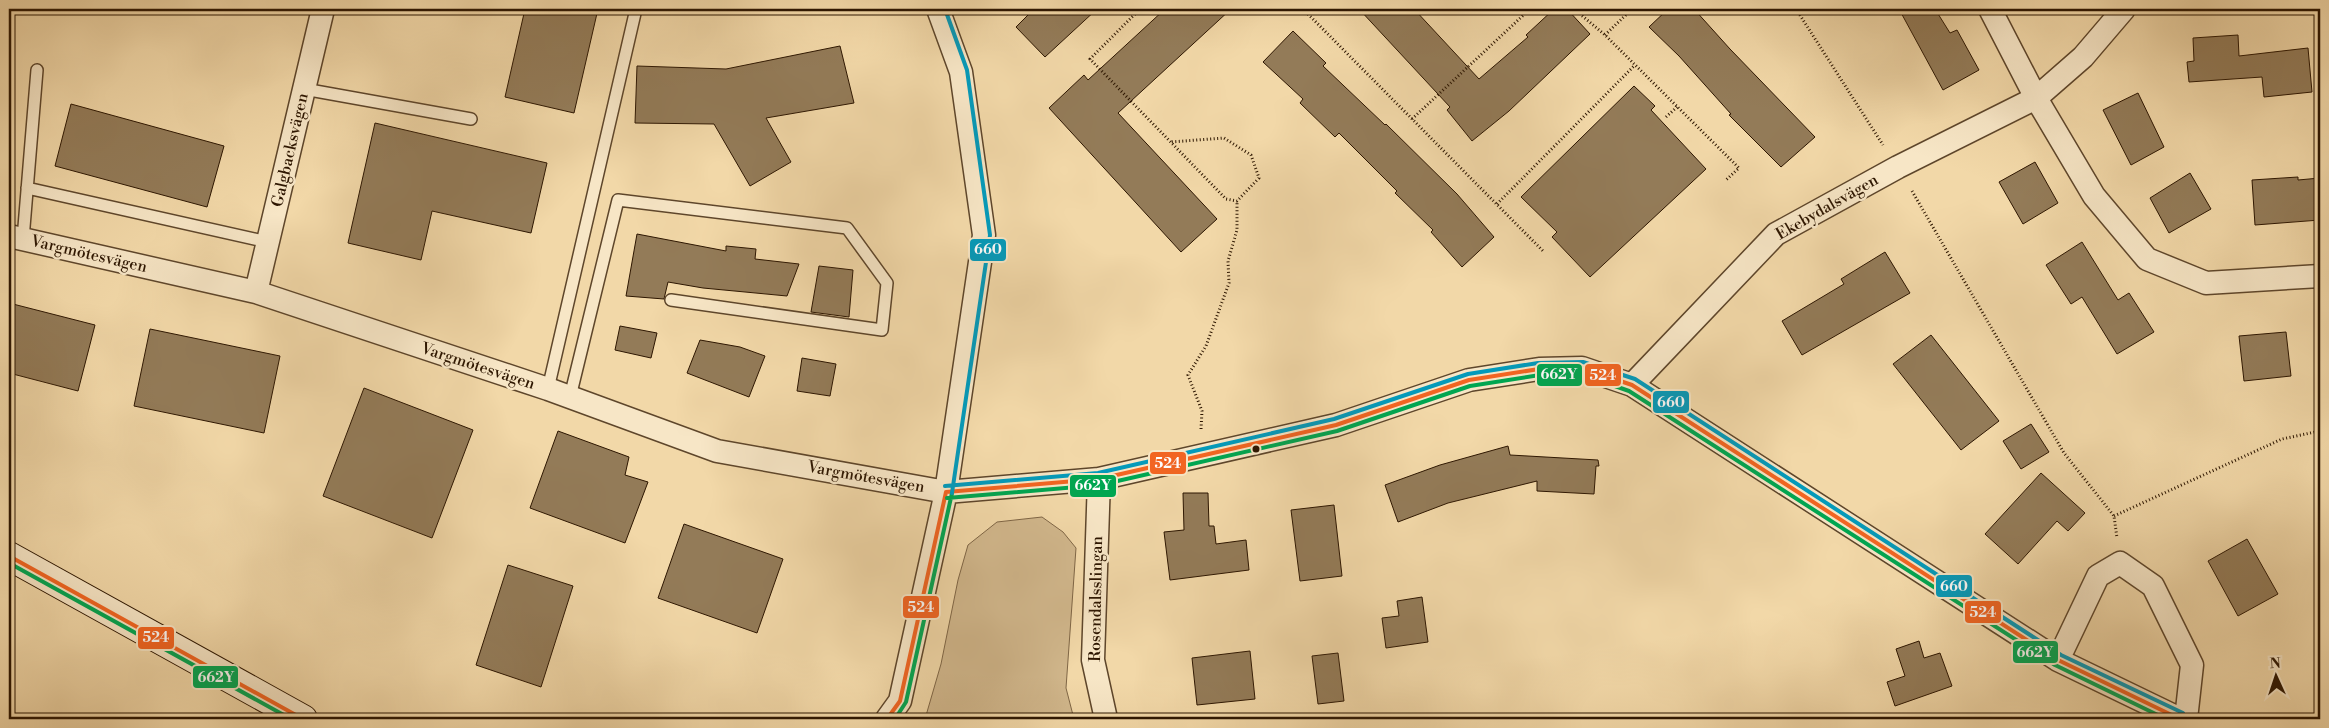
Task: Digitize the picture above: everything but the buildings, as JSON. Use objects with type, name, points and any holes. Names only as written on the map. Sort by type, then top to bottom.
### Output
[{"type":"main road","points":[[9,556],[303,719]]},
{"type":"street","name":"Galgbacksvägen","points":[[256,292],[323,9]]},
{"type":"street","points":[[887,719],[900,701],[946,492],[984,235],[961,72],[938,9]]},
{"type":"street","points":[[1990,9],[2036,98],[2094,196],[2147,259],[2206,283],[2320,276]]},
{"type":"street","name":"Ekebydalsvägen","points":[[1632,385],[1776,234],[1898,167],[2036,98],[2083,56],[2124,9]]},
{"type":"street","name":"Vargmötesvägen","points":[[16,237],[256,292],[548,389],[717,451],[946,492],[1099,479],[1336,425],[1469,380],[1539,369],[1582,368],[1632,385],[2058,660],[2180,719]]},
{"type":"street","name":"Rosendalsslingan","points":[[1099,479],[1093,660],[1106,719]]},
{"type":"street","points":[[2058,660],[2098,576],[2120,563],[2153,586],[2192,665],[2186,719]]},
{"type":"lane","points":[[548,389],[636,9]]},
{"type":"lane","points":[[16,237],[27,188],[37,70]]},
{"type":"lane","points":[[304,89],[471,119]]},
{"type":"lane","points":[[27,188],[268,242]]},
{"type":"lane","points":[[570,397],[618,200],[847,228],[887,283],[882,330],[671,300]]},
{"type":"path","points":[[1140,9],[1090,59],[1226,199],[1237,201]]},
{"type":"path","points":[[1303,9],[1544,252]]},
{"type":"path","points":[[1412,119],[1530,9]]},
{"type":"path","points":[[1574,9],[1605,35],[1739,168],[1726,180]]},
{"type":"path","points":[[1605,35],[1632,9]]},
{"type":"path","points":[[1796,9],[1898,167],[2064,453],[2114,516],[2120,563]]},
{"type":"path","points":[[1497,204],[1635,65]]},
{"type":"path","points":[[1666,118],[1677,107]]},
{"type":"path","points":[[1171,142],[1224,138],[1251,155],[1259,178],[1237,201],[1237,230],[1228,261],[1229,283],[1206,346],[1188,375],[1202,411],[1199,456]]},
{"type":"path","points":[[2114,516],[2282,439],[2320,431]]},
{"type":"shaded area","points":[[1042,517],[1063,532],[1076,548],[1066,688],[1074,719],[925,719],[941,664],[958,580],[968,545],[997,522]]},
{"type":"transit line","name":"660","points":[[945,9],[967,70],[990,235],[952,493]]},
{"type":"transit line","name":"660","points":[[945,486],[1098,473],[1334,419],[1468,374],[1538,363],[1583,362],[1635,379],[2061,655],[2183,713]]},
{"type":"transit line","name":"524","points":[[946,492],[1099,479],[1336,425],[1469,380],[1539,369],[1582,368],[1632,385],[2058,660],[2180,719]]},
{"type":"transit line","name":"662Y","points":[[947,498],[1100,485],[1337,431],[1470,386],[1540,375],[1581,374],[1629,391],[2055,665],[2166,719]]},
{"type":"transit line","name":"524","points":[[887,719],[900,701],[946,492]]},
{"type":"transit line","name":"662Y","points":[[895,719],[906,702],[952,493]]},
{"type":"transit line","name":"524","points":[[9,556],[303,719]]},
{"type":"transit line","name":"662Y","points":[[9,563],[291,719]]}]
